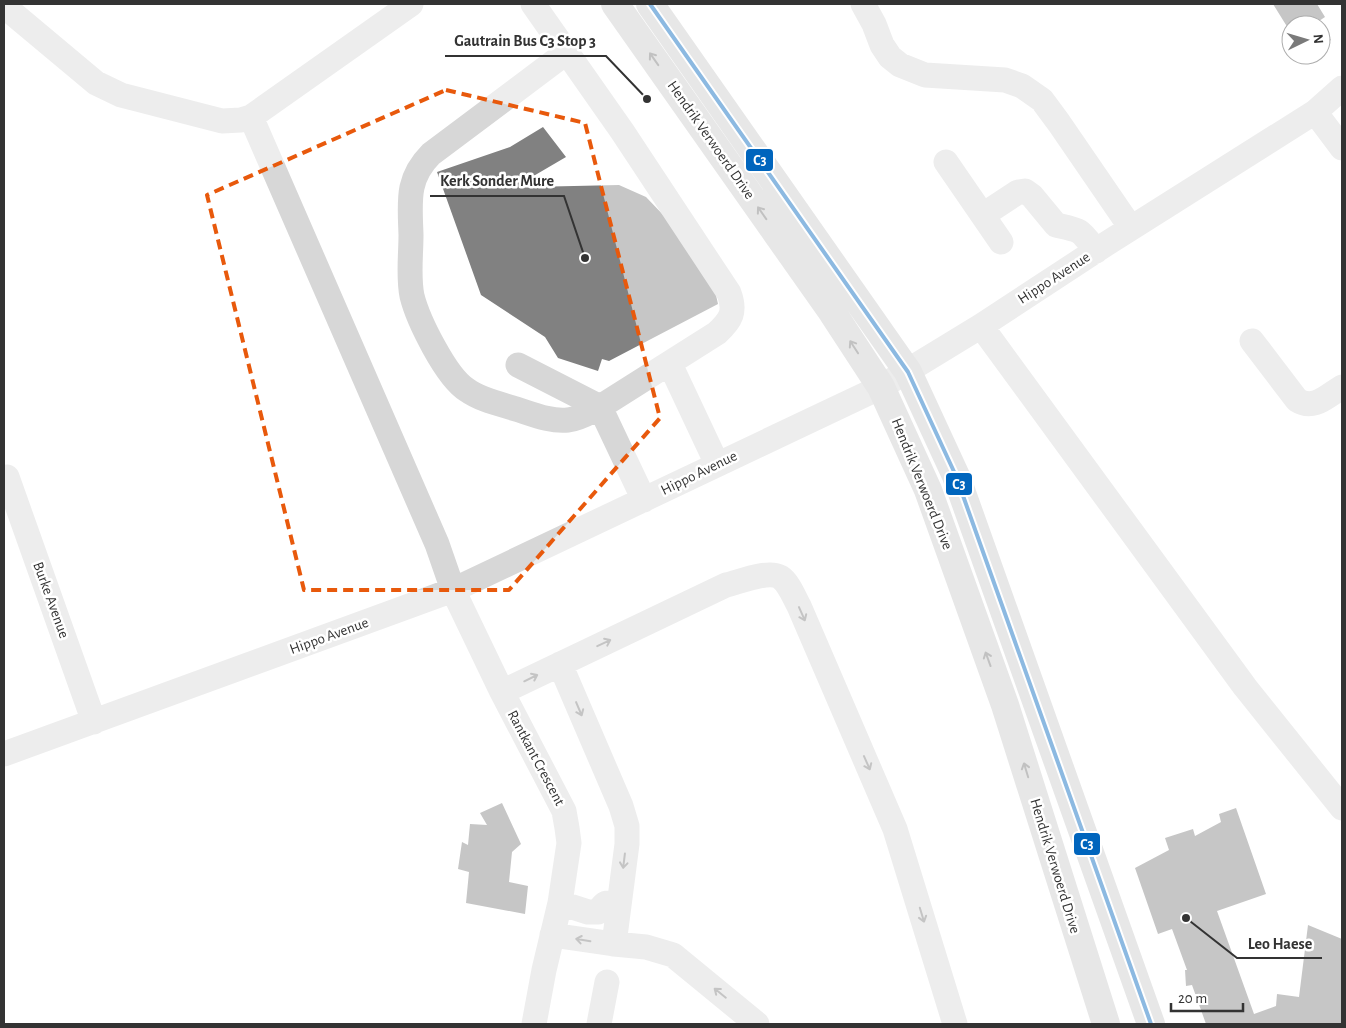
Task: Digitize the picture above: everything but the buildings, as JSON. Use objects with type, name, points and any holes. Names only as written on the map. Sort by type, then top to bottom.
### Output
[{"type":"main road","name":"Hendrik Verwoerd Drive","points":[[615,4],[832,312],[881,387],[928,490],[1005,705],[1106,1024]]},
{"type":"main road","name":"Hendrik Verwoerd Drive","points":[[650,4],[908,372],[956,476],[1151,1024]]},
{"type":"street","points":[[4,6],[96,83],[110,91],[222,121],[241,120],[251,117],[411,4]]},
{"type":"street","points":[[533,4],[627,140],[729,293],[732,302],[732,312],[729,321],[717,333],[600,407],[568,420],[547,419],[476,396],[465,390],[453,378],[428,335],[412,295],[410,206],[412,186],[417,171],[431,154],[566,52]]},
{"type":"street","points":[[862,4],[874,24],[882,45],[890,57],[900,65],[924,75],[1005,80],[1022,86],[1042,100],[1131,228]]},
{"type":"street","name":"Hippo Avenue","points":[[4,754],[453,590],[881,387],[981,326],[1131,228],[1315,112],[1342,88]]},
{"type":"street","points":[[1315,112],[1342,148]]},
{"type":"street","name":"Rantkant Crescent","points":[[251,117],[437,544],[453,590],[502,692],[564,811],[569,843],[560,903],[534,1024]]},
{"type":"street","points":[[946,162],[1001,242]]},
{"type":"street","points":[[983,215],[1018,192],[1025,191],[1032,196],[1056,226],[1078,229],[1096,251]]},
{"type":"street","points":[[981,326],[1245,687],[1342,808]]},
{"type":"street","points":[[1252,341],[1301,403],[1315,404],[1342,387]]},
{"type":"street","points":[[670,364],[717,464]]},
{"type":"street","points":[[518,365],[600,407],[644,500]]},
{"type":"street","name":"Burke Avenue","points":[[7,477],[94,722]]},
{"type":"street","points":[[502,692],[726,585],[767,576],[775,575],[780,578],[790,590],[799,606],[895,828],[955,1024]]},
{"type":"street","points":[[560,664],[627,826],[614,944]]},
{"type":"street","points":[[560,903],[592,913],[599,911],[606,902],[619,905]]},
{"type":"street","points":[[552,935],[646,947],[673,955],[757,1024]]},
{"type":"street","points":[[599,1024],[607,982]]},
{"type":"highlighted area","points":[[446,90],[585,123],[660,418],[509,590],[304,590],[207,195]]},
{"type":"transit line","name":"C3","points":[[650,4],[908,372],[956,476],[1151,1024]]},
{"type":"place","name":"Gautrain Bus C3 Stop 3","points":[[647,99]]},
{"type":"place","name":"Kerk Sonder Mure","points":[[585,258]]},
{"type":"place","name":"Leo Haese","points":[[1186,918]]}]
